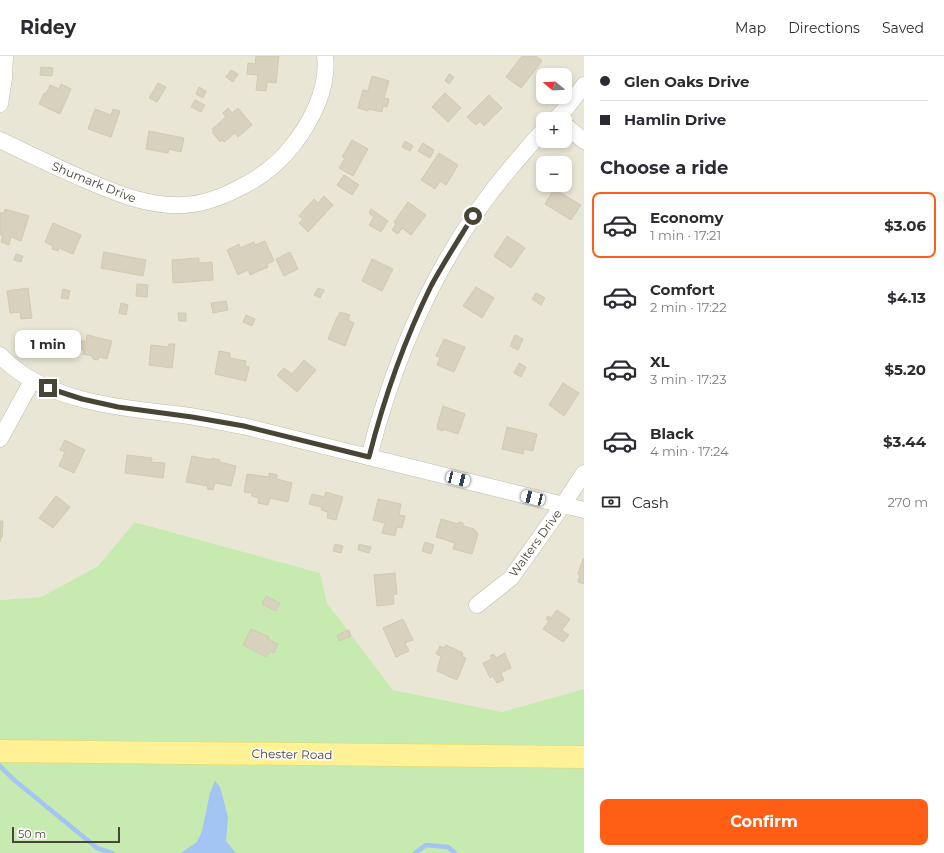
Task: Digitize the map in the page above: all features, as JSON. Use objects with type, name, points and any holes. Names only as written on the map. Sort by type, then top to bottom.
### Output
[{"type":"main road","name":"Chester Road","points":[[0,751],[584,757]]},
{"type":"street","points":[[0,104],[4,78],[5,56]]},
{"type":"street","name":"Shumark Drive","points":[[0,140],[62,170],[106,189],[142,201],[163,205],[184,205],[206,202],[226,195],[249,184],[270,169],[288,152],[300,137],[312,116],[322,90],[327,67],[326,56]]},
{"type":"street","points":[[564,112],[584,85]]},
{"type":"street","points":[[572,131],[584,141]]},
{"type":"street","points":[[369,457],[385,399],[403,350],[435,280],[451,250],[473,216],[500,180],[536,139]]},
{"type":"street","points":[[0,356],[24,377],[82,399],[118,407],[244,426],[584,510]]},
{"type":"street","points":[[0,439],[32,381]]},
{"type":"street","name":"Walters Drive","points":[[477,605],[511,578],[584,473]]},
{"type":"shaded area","points":[[0,56],[584,56],[584,689],[502,712],[393,690],[327,603],[320,573],[136,522],[98,566],[41,597],[0,600]]},
{"type":"green space","points":[[135,522],[320,573],[327,603],[393,690],[502,712],[584,689],[584,747],[0,742],[0,600],[41,597],[98,566]]},
{"type":"green space","points":[[0,759],[584,767],[584,853],[0,853]]},
{"type":"water","points":[[215,781],[220,787],[228,817],[226,841],[236,853],[181,853],[197,842],[202,831],[210,793]]},
{"type":"building","points":[[256,56],[279,56],[276,83],[267,82],[266,91],[256,90],[258,75],[247,74],[248,63],[255,64]]},
{"type":"building","points":[[522,56],[536,56],[542,61],[521,88],[506,77]]},
{"type":"building","points":[[41,67],[53,68],[52,76],[40,75]]},
{"type":"building","points":[[231,70],[238,74],[233,82],[226,77]]},
{"type":"building","points":[[449,74],[454,77],[449,84],[445,81]]},
{"type":"building","points":[[372,76],[389,81],[384,98],[389,99],[387,107],[383,106],[382,112],[368,109],[368,111],[358,108],[363,90],[368,91]]},
{"type":"building","points":[[158,83],[166,87],[157,102],[149,98]]},
{"type":"building","points":[[61,84],[71,89],[60,114],[39,104],[50,85],[59,89]]},
{"type":"building","points":[[199,87],[206,91],[203,98],[196,94]]},
{"type":"building","points":[[445,93],[461,108],[448,122],[432,107]]},
{"type":"building","points":[[489,95],[502,108],[484,126],[480,121],[476,125],[467,117]]},
{"type":"building","points":[[195,100],[205,105],[201,112],[191,107]]},
{"type":"building","points":[[228,108],[232,113],[238,108],[252,125],[238,137],[235,133],[224,142],[222,140],[220,142],[212,132],[214,131],[212,129],[226,117],[223,113]]},
{"type":"building","points":[[95,109],[111,115],[113,109],[120,111],[111,137],[88,129]]},
{"type":"building","points":[[149,131],[184,138],[181,152],[169,149],[168,153],[146,149]]},
{"type":"building","points":[[352,140],[368,149],[353,176],[339,168],[345,158],[342,157]]},
{"type":"building","points":[[405,141],[413,146],[410,151],[402,147]]},
{"type":"building","points":[[423,143],[434,150],[430,158],[418,151]]},
{"type":"building","points":[[439,153],[458,165],[446,185],[440,181],[435,189],[421,180]]},
{"type":"building","points":[[344,175],[359,185],[352,195],[337,185]]},
{"type":"building","points":[[552,192],[559,192],[581,205],[571,220],[545,204]]},
{"type":"building","points":[[324,196],[333,205],[308,232],[299,223],[303,219],[299,216],[314,199],[318,203]]},
{"type":"building","points":[[408,202],[426,215],[411,235],[402,228],[398,234],[392,230],[396,224],[394,222]]},
{"type":"building","points":[[5,209],[29,216],[21,241],[11,237],[9,245],[1,242],[3,235],[0,235],[0,213],[4,213]]},
{"type":"building","points":[[371,209],[388,221],[381,232],[369,225],[374,217],[369,213]]},
{"type":"building","points":[[53,223],[81,235],[73,254],[59,248],[58,251],[52,249],[53,246],[45,242]]},
{"type":"building","points":[[507,236],[525,248],[511,268],[494,256]]},
{"type":"building","points":[[265,241],[274,261],[267,264],[268,267],[250,275],[248,270],[238,275],[227,250],[239,244],[240,248],[254,242],[255,245]]},
{"type":"building","points":[[104,252],[146,260],[143,276],[101,268]]},
{"type":"building","points":[[290,252],[298,269],[284,276],[276,259]]},
{"type":"building","points":[[16,254],[23,256],[21,262],[14,260]]},
{"type":"building","points":[[199,258],[199,263],[212,262],[213,280],[173,283],[172,260]]},
{"type":"building","points":[[372,259],[393,269],[382,291],[362,281]]},
{"type":"building","points":[[137,284],[148,285],[147,297],[136,296]]},
{"type":"building","points":[[476,287],[494,298],[482,318],[463,306]]},
{"type":"building","points":[[28,288],[32,318],[21,319],[20,312],[10,313],[7,291]]},
{"type":"building","points":[[318,288],[324,290],[320,298],[314,295]]},
{"type":"building","points":[[63,289],[70,291],[68,299],[61,298]]},
{"type":"building","points":[[536,293],[545,298],[541,305],[532,299]]},
{"type":"building","points":[[226,301],[228,310],[213,313],[211,303]]},
{"type":"building","points":[[121,303],[128,305],[126,315],[119,313]]},
{"type":"building","points":[[340,312],[350,315],[348,320],[354,323],[345,346],[328,339]]},
{"type":"building","points":[[178,313],[186,313],[186,321],[179,321]]},
{"type":"building","points":[[246,315],[255,319],[252,326],[243,322]]},
{"type":"building","points":[[87,335],[112,341],[107,359],[99,357],[98,360],[93,359],[92,356],[83,354],[84,350],[78,349],[80,340],[86,342]]},
{"type":"building","points":[[515,335],[523,339],[518,350],[510,346]]},
{"type":"building","points":[[444,339],[465,347],[454,372],[437,365],[440,357],[436,356]]},
{"type":"building","points":[[169,344],[175,344],[172,368],[149,365],[151,345],[168,347]]},
{"type":"building","points":[[219,351],[230,353],[230,358],[246,361],[245,366],[249,367],[246,381],[215,374]]},
{"type":"building","points":[[304,360],[316,370],[297,392],[277,375],[284,368],[292,374]]},
{"type":"building","points":[[519,363],[526,367],[521,377],[514,373]]},
{"type":"building","points":[[563,383],[579,393],[564,416],[549,405]]},
{"type":"building","points":[[443,406],[465,414],[458,434],[443,429],[443,431],[437,429]]},
{"type":"building","points":[[507,427],[537,434],[533,451],[524,449],[523,454],[502,449]]},
{"type":"building","points":[[65,440],[85,450],[74,473],[59,466],[65,452],[60,450]]},
{"type":"building","points":[[127,455],[152,458],[151,462],[165,463],[163,478],[125,473]]},
{"type":"building","points":[[192,456],[212,460],[212,458],[220,460],[219,462],[236,466],[231,486],[215,483],[213,490],[207,489],[208,486],[186,482]]},
{"type":"building","points":[[269,473],[277,475],[277,479],[292,483],[288,502],[270,498],[268,505],[258,503],[259,498],[252,496],[252,493],[244,492],[247,474],[269,477]]},
{"type":"building","points":[[326,492],[343,497],[336,520],[327,518],[328,512],[321,510],[322,507],[309,504],[312,494],[324,497]]},
{"type":"building","points":[[56,496],[70,507],[53,528],[39,518]]},
{"type":"building","points":[[378,499],[401,504],[399,515],[405,516],[402,528],[397,527],[395,536],[382,533],[385,523],[373,520]]},
{"type":"building","points":[[441,519],[458,524],[459,522],[463,523],[463,526],[474,529],[478,534],[472,554],[453,549],[455,543],[436,537]]},
{"type":"building","points":[[0,521],[3,521],[2,538],[0,538]]},
{"type":"building","points":[[425,542],[434,545],[431,554],[422,551]]},
{"type":"building","points":[[335,544],[343,546],[341,553],[333,551]]},
{"type":"building","points":[[359,544],[371,547],[369,553],[358,550]]},
{"type":"building","points":[[583,559],[584,584],[578,582],[580,575],[578,574]]},
{"type":"building","points":[[395,573],[397,594],[393,595],[394,604],[377,606],[374,575]]},
{"type":"building","points":[[266,596],[280,603],[276,611],[262,604]]},
{"type":"building","points":[[557,610],[570,619],[562,630],[569,635],[563,642],[543,629],[549,621],[546,619],[548,616],[551,618]]},
{"type":"building","points":[[403,619],[413,640],[405,643],[409,651],[396,657],[383,628]]},
{"type":"building","points":[[251,629],[269,637],[268,639],[278,644],[274,653],[270,651],[266,657],[243,645]]},
{"type":"building","points":[[349,630],[351,636],[339,641],[337,635]]},
{"type":"building","points":[[446,645],[463,653],[462,656],[466,658],[457,680],[437,671],[441,656],[436,654],[440,646],[444,648]]},
{"type":"building","points":[[505,653],[511,668],[501,673],[504,680],[497,683],[493,676],[490,678],[483,663],[492,659],[490,656],[494,654],[496,658]]},
{"type":"waterway","points":[[0,766],[13,779],[97,848],[112,853]]},
{"type":"waterway","points":[[415,853],[426,845],[448,847],[455,853]]},
{"type":"route","points":[[48,388],[82,399],[118,407],[244,426],[369,457],[385,399],[409,336],[432,286],[451,250],[473,216]]}]
